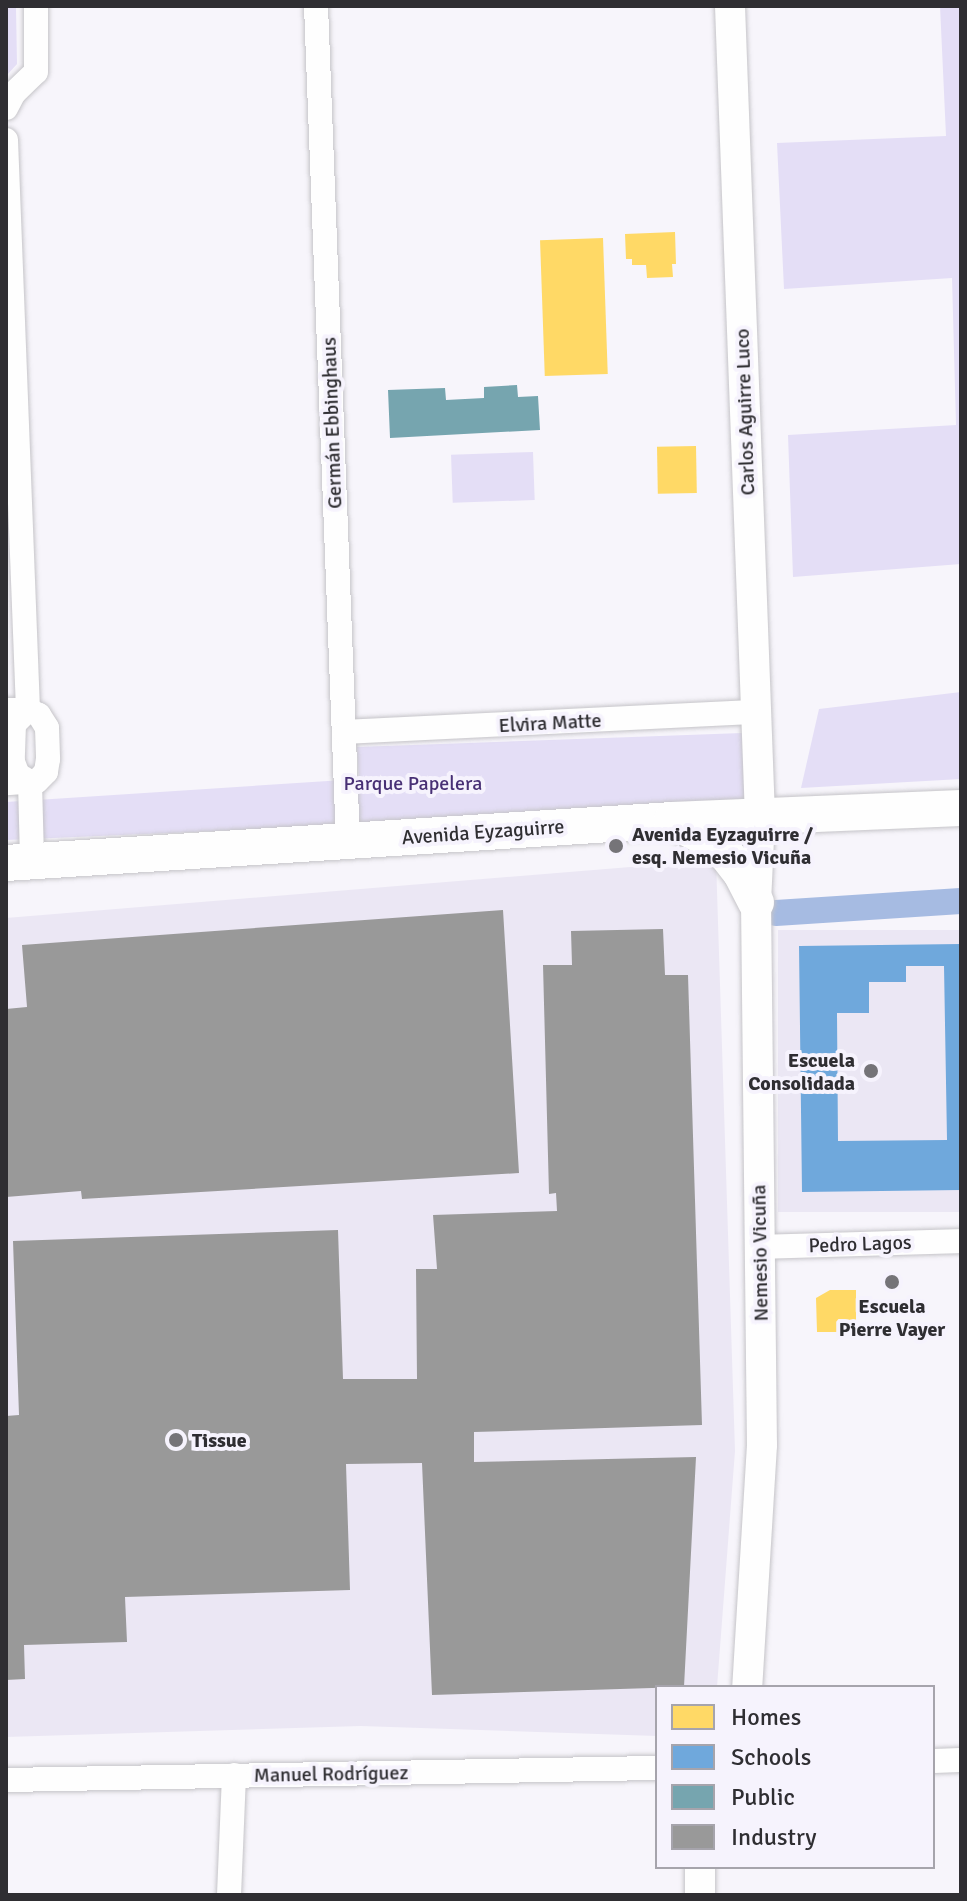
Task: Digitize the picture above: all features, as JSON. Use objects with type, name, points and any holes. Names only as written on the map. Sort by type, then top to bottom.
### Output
[{"type":"main road","name":"Avenida Eyzaguirre","points":[[19,862],[672,820],[961,808]]},
{"type":"main road","points":[[672,820],[697,830],[719,845],[741,873],[756,902]]},
{"type":"street","points":[[7,103],[30,80],[39,63],[36,6]]},
{"type":"street","name":"Germán Ebbinghaus","points":[[316,6],[348,841]]},
{"type":"street","name":"Carlos Aguirre Luco","points":[[730,6],[760,818]]},
{"type":"street","points":[[6,140],[17,710],[13,762],[18,775],[19,862]]},
{"type":"street","points":[[17,710],[45,721],[48,759],[42,777],[18,783]]},
{"type":"street","name":"Elvira Matte","points":[[345,732],[756,712]]},
{"type":"street","name":"Nemesio Vicuña","points":[[747,1685],[762,1445],[756,902],[760,818]]},
{"type":"street","name":"Pedro Lagos","points":[[760,1247],[961,1241]]},
{"type":"street","points":[[935,1761],[961,1760]]},
{"type":"street","name":"Manuel Rodríguez","points":[[6,1780],[655,1768]]},
{"type":"street","points":[[229,1895],[234,1775]]},
{"type":"street","points":[[700,1869],[700,1895]]},
{"type":"shaded area","points":[[716,860],[735,1451],[717,1685],[655,1685],[655,1736],[361,1726],[6,1737],[6,918]]},
{"type":"shaded area","name":"Escuela Consolidada","points":[[778,930],[961,930],[961,1212],[778,1212]]},
{"type":"green space","points":[[6,6],[16,6],[17,64],[6,76]]},
{"type":"green space","points":[[940,6],[961,6],[961,564],[793,577],[788,435],[956,425],[952,278],[784,289],[777,143],[946,136]]},
{"type":"green space","points":[[533,452],[535,500],[453,503],[451,455]]},
{"type":"green space","points":[[961,692],[961,779],[801,788],[819,709]]},
{"type":"green space","name":"Parque Papelera","points":[[742,733],[745,808],[6,840],[6,802],[359,779],[357,747]]},
{"type":"building: Homes","points":[[675,232],[676,264],[672,264],[673,277],[647,278],[646,265],[632,265],[632,259],[626,259],[625,234]]},
{"type":"building: Homes","points":[[603,238],[608,374],[545,376],[540,240]]},
{"type":"building: Homes","points":[[696,446],[697,493],[658,494],[657,447]]},
{"type":"building: Homes","points":[[830,1290],[856,1290],[856,1332],[817,1332],[816,1298]]},
{"type":"building: Schools","points":[[961,944],[961,1190],[802,1192],[799,946]],"holes":[[[906,966],[944,966],[947,1140],[838,1141],[837,1013],[869,1013],[869,982],[906,982]]]},
{"type":"building: Public","points":[[517,385],[518,397],[538,396],[540,430],[390,438],[388,390],[445,388],[446,400],[484,398],[484,387]]},
{"type":"building: Industry","points":[[503,910],[519,1173],[82,1199],[81,1191],[6,1197],[6,1009],[27,1007],[22,945]]},
{"type":"building: Industry","points":[[663,929],[665,975],[688,975],[702,1425],[474,1432],[474,1462],[696,1457],[684,1685],[432,1695],[422,1463],[346,1464],[350,1590],[125,1597],[127,1642],[24,1645],[25,1679],[6,1680],[6,1416],[19,1415],[13,1241],[338,1230],[343,1379],[417,1379],[416,1269],[437,1269],[433,1215],[557,1211],[556,1193],[549,1194],[543,965],[572,965],[571,931]]},
{"type":"waterway","points":[[776,913],[961,901]]},
{"type":"place","name":"Avenida Eyzaguirre / esq. Nemesio Vicuña","points":[[616,846]]},
{"type":"place","name":"Escuela Consolidada","points":[[871,1071]]},
{"type":"place","name":"Escuela Pierre Vayer","points":[[892,1282]]},
{"type":"place","name":"Tissue","points":[[176,1440]]}]
